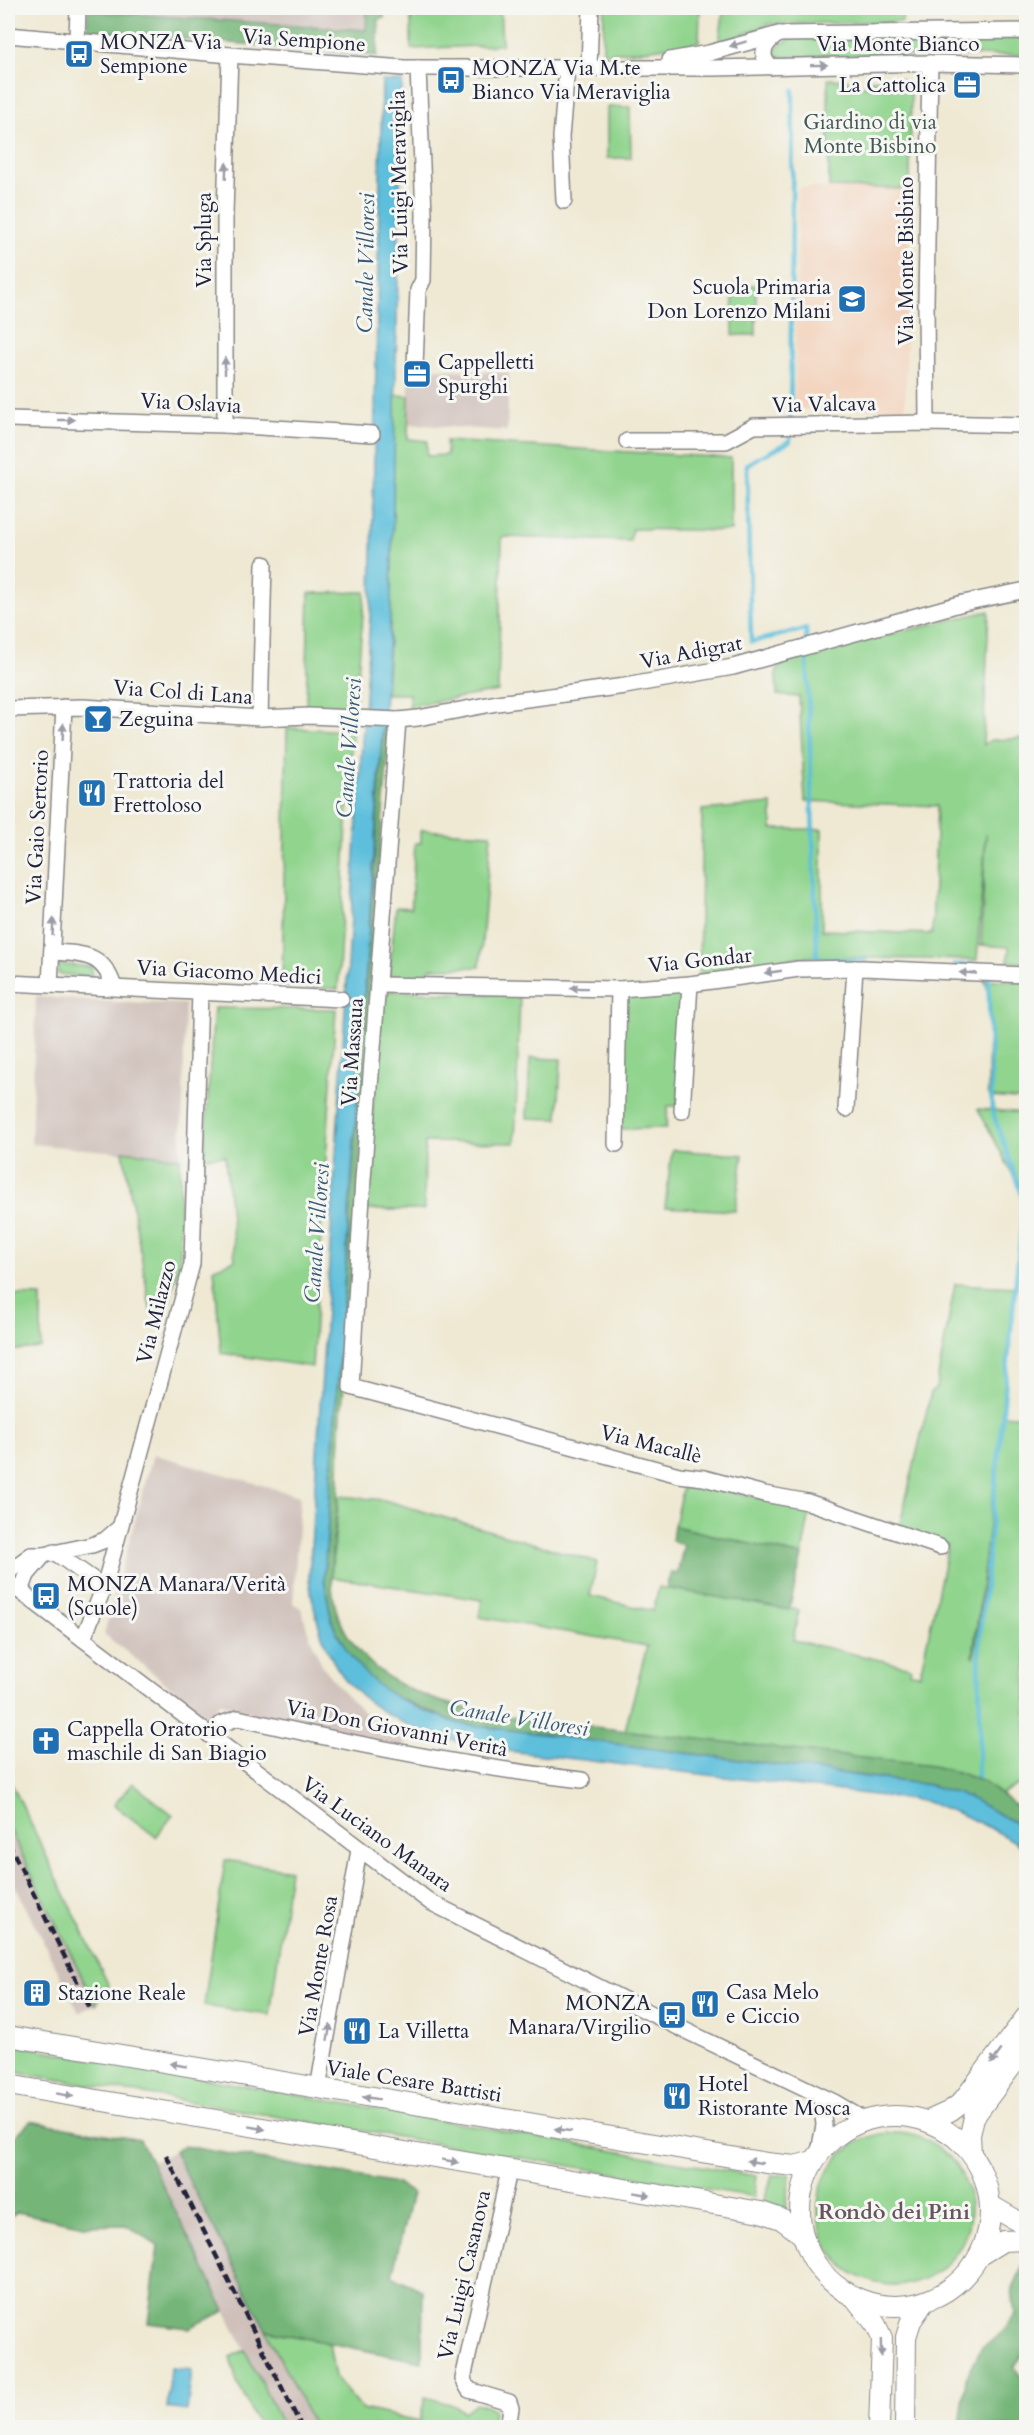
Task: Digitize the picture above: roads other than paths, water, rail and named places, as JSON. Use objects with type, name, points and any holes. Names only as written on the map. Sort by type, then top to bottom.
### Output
[{"type":"main road","points":[[928,2121],[950,2112],[961,2103],[1026,2016]]},
{"type":"main road","name":"Viale Cesare Battisti","points":[[8,2036],[766,2163],[795,2166],[816,2156]]},
{"type":"main road","points":[[970,2152],[970,2135],[974,2117],[1026,2047]]},
{"type":"main road","points":[[8,2085],[760,2212],[781,2219],[801,2234]]},
{"type":"main road","points":[[855,2298],[889,2306],[924,2302],[956,2284],[980,2255],[988,2231],[990,2205],[986,2182],[970,2152],[952,2134],[928,2121],[907,2116],[886,2115],[864,2120],[839,2132],[816,2156],[802,2184],[799,2209],[801,2234],[808,2252],[818,2269],[835,2285],[855,2298],[876,2325],[882,2338],[879,2427]]},
{"type":"main road","points":[[990,2205],[1026,2226]]},
{"type":"main road","points":[[980,2255],[1003,2241],[1026,2240]]},
{"type":"main road","points":[[905,2427],[906,2337],[911,2321],[924,2302]]},
{"type":"street","points":[[77,40],[78,8]]},
{"type":"street","points":[[589,68],[591,8]]},
{"type":"street","name":"Via Monte Bianco","points":[[635,67],[709,53],[779,34],[1026,31]]},
{"type":"street","points":[[771,67],[765,61],[764,48],[779,34]]},
{"type":"street","name":"Via Sempione","points":[[8,35],[230,55],[418,68]]},
{"type":"street","name":"Via Spluga","points":[[225,425],[225,214],[230,55]]},
{"type":"street","name":"Via Monte Bianco","points":[[418,68],[771,67],[930,63],[1026,65]]},
{"type":"street","name":"Via Monte Bisbino","points":[[927,423],[926,303],[930,63]]},
{"type":"street","name":"Via Luigi Meraviglia","points":[[415,366],[418,290],[423,280],[424,214],[418,68]]},
{"type":"street","points":[[564,201],[561,137],[567,68]]},
{"type":"street","name":"Via Oslavia","points":[[8,419],[225,425],[372,434]]},
{"type":"street","name":"Via Valcava","points":[[627,441],[726,441],[754,426],[927,423],[1026,425]]},
{"type":"street","points":[[260,718],[264,564]]},
{"type":"street","name":"Via Adigrat","points":[[358,718],[394,720],[733,667],[963,603],[1026,590]]},
{"type":"street","name":"Via Col di Lana","points":[[8,709],[64,707],[260,718],[358,718]]},
{"type":"street","name":"Via Gaio Sertorio","points":[[50,985],[64,707]]},
{"type":"street","name":"Via Massaua","points":[[351,1387],[394,720]]},
{"type":"street","name":"Via Giacomo Medici","points":[[52,952],[82,954],[100,961],[109,970],[114,987]]},
{"type":"street","points":[[846,1109],[855,968]]},
{"type":"street","name":"Via Gondar","points":[[378,985],[619,989],[690,984],[799,969],[855,968],[1026,975]]},
{"type":"street","name":"Via Giacomo Medici","points":[[8,984],[341,999]]},
{"type":"street","points":[[682,1111],[690,984]]},
{"type":"street","points":[[616,1144],[619,989]]},
{"type":"street","name":"Via Milazzo","points":[[83,1639],[104,1587],[192,1264],[200,992]]},
{"type":"street","name":"Via Macallè","points":[[351,1387],[679,1475],[704,1478],[764,1494],[808,1502],[940,1546]]},
{"type":"street","points":[[8,1572],[31,1555],[92,1545],[105,1540],[119,1528]]},
{"type":"street","points":[[49,1553],[104,1587]]},
{"type":"street","points":[[21,1591],[27,1575],[49,1553]]},
{"type":"street","name":"Via Luciano Manara","points":[[8,1582],[417,1893],[445,1910],[864,2120]]},
{"type":"street","name":"Via Don Giovanni Verità","points":[[211,1736],[221,1724],[238,1718],[341,1742],[475,1766],[582,1780]]},
{"type":"street","name":"Via Monte Rosa","points":[[318,2089],[359,1850]]},
{"type":"street","points":[[816,2156],[824,2125],[821,2097]]},
{"type":"street","name":"Via Luigi Casanova","points":[[508,2427],[511,2408],[509,2402],[469,2390],[463,2379],[509,2171]]},
{"type":"water","points":[[382,81],[402,81],[391,606],[324,1579],[334,1626],[352,1658],[376,1684],[406,1702],[457,1723],[929,1785],[968,1797],[1026,1829],[1026,1849],[977,1822],[924,1801],[492,1749],[446,1738],[401,1722],[361,1696],[345,1679],[323,1640],[309,1579],[371,602]]},
{"type":"water","points":[[171,2368],[192,2370],[187,2411],[167,2408]]},
{"type":"waterway","points":[[793,90],[790,441],[747,464],[751,642],[806,629],[817,958],[866,961]]},
{"type":"waterway","points":[[955,965],[988,965],[992,1110],[1024,1202],[979,1647],[980,1734],[977,1776]]},
{"type":"railway","points":[[8,1842],[90,2008]]},
{"type":"railway","points":[[166,2155],[302,2428]]},
{"type":"place","name":"MONZA Via Sempione","points":[[79,54]]},
{"type":"place","name":"MONZA Via M.te Bianco Via Meraviglia","points":[[451,80]]},
{"type":"place","name":"La Cattolica","points":[[967,85]]},
{"type":"place","name":"Scuola Primaria Don Lorenzo Milani","points":[[852,299]]},
{"type":"place","name":"Cappelletti Spurghi","points":[[417,374]]},
{"type":"place","name":"Zeguina","points":[[98,719]]},
{"type":"place","name":"Trattoria del Frettoloso","points":[[92,793]]},
{"type":"place","name":"MONZA Manara/Verità (Scuole)","points":[[46,1596]]},
{"type":"place","name":"Cappella Oratorio maschile di San Biagio","points":[[46,1741]]},
{"type":"place","name":"Stazione Reale","points":[[37,1993]]},
{"type":"place","name":"Casa Melo e Ciccio","points":[[705,2004]]},
{"type":"place","name":"MONZA Manara/Virgilio","points":[[672,2015]]},
{"type":"place","name":"La Villetta","points":[[357,2031]]},
{"type":"place","name":"Hotel Ristorante Mosca","points":[[677,2096]]},
{"type":"district","name":"Rondò dei Pini","points":[[894,2211]]},
{"type":"park label","name":"Giardino di via Monte Bisbino","points":[[870,134]]},
{"type":"water label","name":"Canale Villoresi","points":[[365,263]]},
{"type":"water label","name":"Canale Villoresi","points":[[348,748]]},
{"type":"water label","name":"Canale Villoresi","points":[[316,1233]]},
{"type":"water label","name":"Canale Villoresi","points":[[519,1717]]}]
